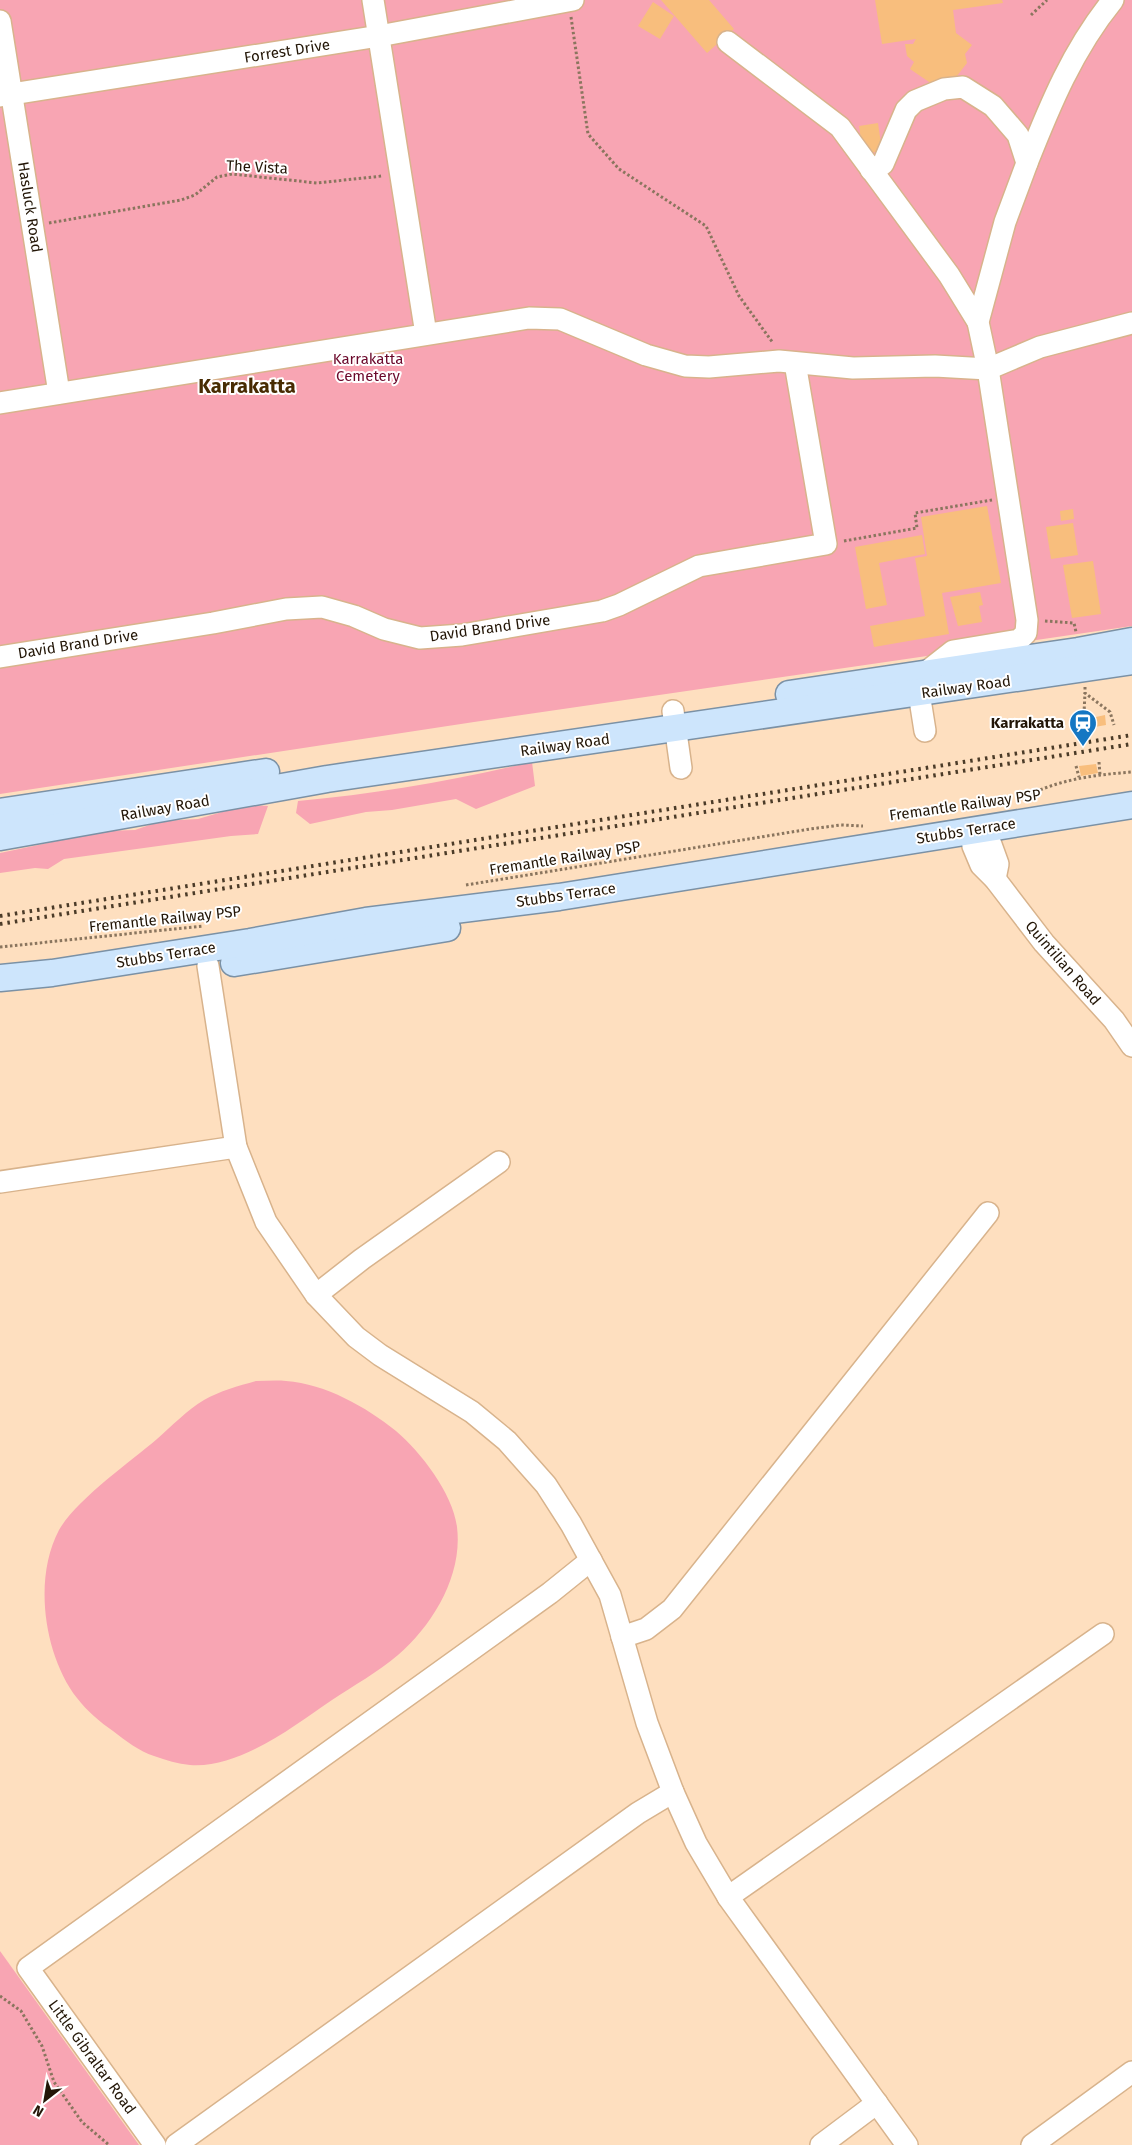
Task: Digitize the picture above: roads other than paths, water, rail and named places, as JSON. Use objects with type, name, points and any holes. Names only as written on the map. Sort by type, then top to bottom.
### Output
[{"type":"main road","name":"Railway Road","points":[[0,812],[674,720],[922,683],[1132,641]]},
{"type":"main road","name":"Railway Road","points":[[922,683],[1132,662]]},
{"type":"main road","name":"Railway Road","points":[[0,837],[674,720]]},
{"type":"main road","name":"Stubbs Terrace","points":[[0,995],[57,989],[208,966],[675,890],[942,853],[980,837],[1132,805]]},
{"type":"main road","name":"Stubbs Terrace","points":[[0,978],[52,973],[250,942],[366,921],[560,897],[980,837],[1132,821]]},
{"type":"street","points":[[373,0],[426,334]]},
{"type":"street","points":[[978,322],[1005,222],[1051,101],[1072,60],[1112,0]]},
{"type":"street","name":"Forrest Drive","points":[[6,95],[379,36],[570,1]]},
{"type":"street","name":"Hasluck Road","points":[[0,21],[6,95],[33,226],[59,394]]},
{"type":"street","points":[[728,42],[840,127],[949,275],[978,322],[988,369],[1027,620],[1026,633],[1019,640],[953,650],[922,683],[925,731]]},
{"type":"street","points":[[871,170],[883,164],[906,110],[914,101],[944,89],[963,87],[993,106],[1018,135],[1027,163]]},
{"type":"street","points":[[0,403],[529,318],[560,319],[646,355],[685,366],[709,367],[779,361],[853,368],[934,366],[988,369],[1040,347],[1132,323]]},
{"type":"street","points":[[1108,329],[1132,340]]},
{"type":"street","name":"David Brand Drive","points":[[0,657],[213,623],[286,609],[322,607],[354,616],[384,629],[420,638],[462,635],[602,611],[619,606],[699,566],[826,544],[795,363]]},
{"type":"street","points":[[674,720],[681,768]]},
{"type":"street","name":"Quintilian Road","points":[[980,837],[998,864],[995,879],[1044,943],[1114,1020],[1132,1046]]},
{"type":"street","points":[[208,966],[236,1147],[266,1222],[316,1295],[336,1318],[368,1346],[472,1412],[507,1441],[546,1485],[571,1524],[610,1595],[648,1723],[673,1792],[696,1843],[728,1897],[907,2145]]},
{"type":"street","points":[[0,1182],[236,1147]]},
{"type":"street","points":[[316,1295],[362,1259],[499,1162]]},
{"type":"street","points":[[622,1637],[646,1629],[672,1609],[988,1213]]},
{"type":"street","name":"Little Gibraltar Road","points":[[155,2145],[28,1968],[550,1593],[590,1560]]},
{"type":"street","points":[[728,1897],[1103,1634]]},
{"type":"street","points":[[176,2145],[638,1813],[673,1792]]},
{"type":"street","points":[[1032,2145],[1132,2072]]},
{"type":"street","points":[[821,2145],[877,2103]]},
{"type":"railway","points":[[0,916],[1132,735]]},
{"type":"railway","points":[[0,924],[1132,744]]},
{"type":"place","name":"Karrakatta","points":[[1083,747]]},
{"type":"district","name":"Karrakatta","points":[[247,386]]},
{"type":"park label","name":"Karrakatta Cemetery","points":[[368,368]]}]
